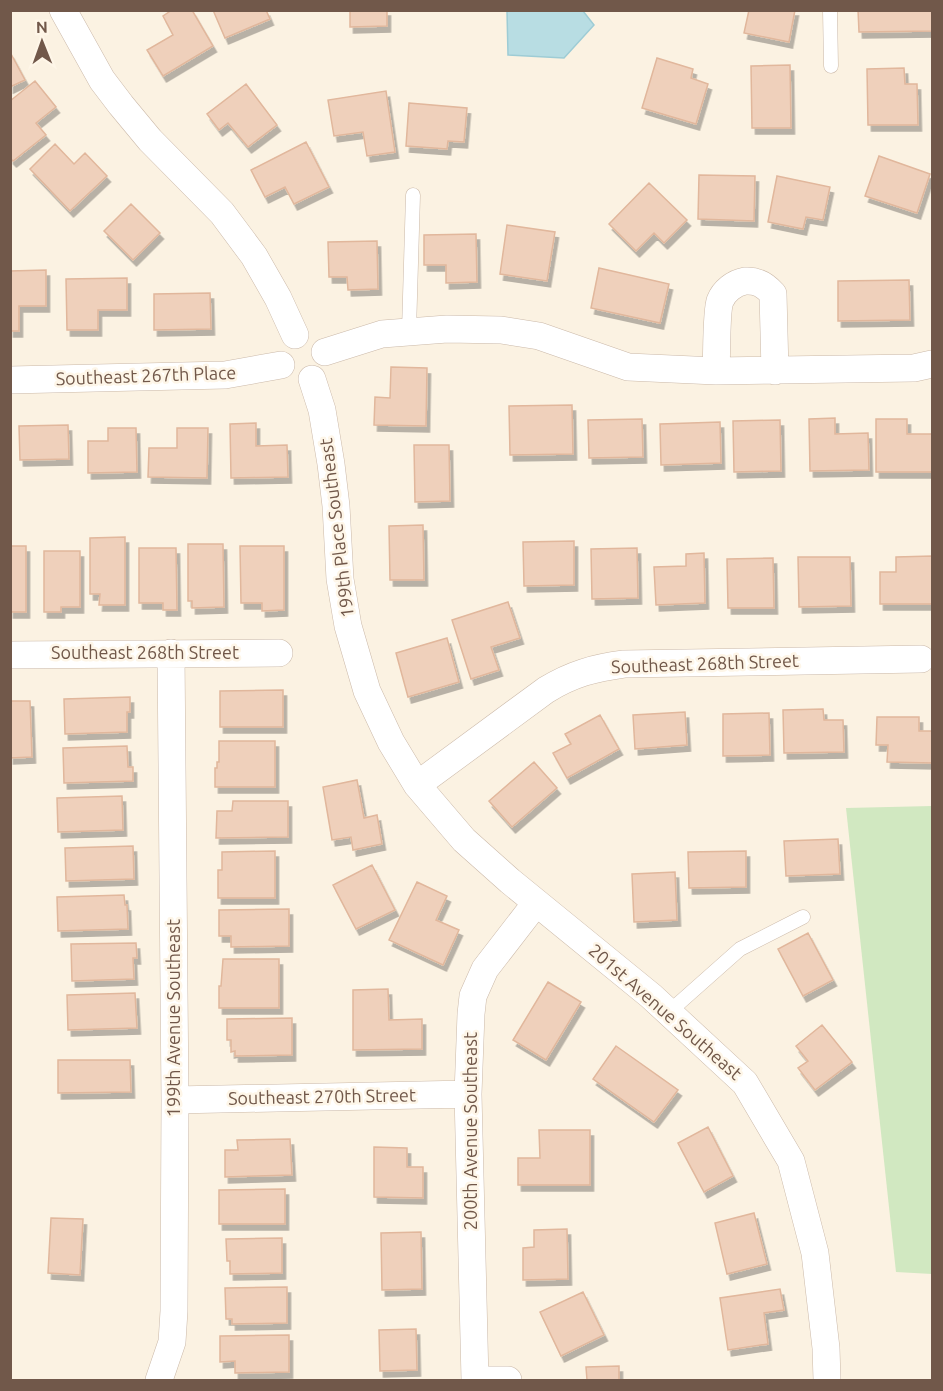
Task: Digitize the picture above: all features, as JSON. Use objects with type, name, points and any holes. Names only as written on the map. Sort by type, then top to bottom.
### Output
[{"type":"street","points":[[63,10],[102,80],[121,105],[150,140],[222,213],[254,256],[278,297],[295,335]]},
{"type":"street","points":[[716,371],[719,303],[725,292],[744,281],[758,282],[773,294],[775,370]]},
{"type":"street","points":[[326,352],[382,334],[458,329],[539,336],[628,367],[716,371],[914,368],[933,364]]},
{"type":"street","points":[[295,335],[312,336],[320,341],[326,352],[324,366],[312,379],[294,379],[286,374],[281,365],[282,348],[287,340],[295,335]]},
{"type":"street","name":"Southeast 267th Place","points":[[10,380],[225,375],[281,365]]},
{"type":"street","name":"199th Place Southeast","points":[[312,379],[322,410],[331,464],[340,579],[348,626],[367,691],[391,742],[417,785],[464,840],[536,903]]},
{"type":"street","name":"Southeast 268th Street","points":[[10,655],[279,652]]},
{"type":"street","name":"199th Avenue Southeast","points":[[159,1380],[172,1342],[174,1311],[175,1100],[171,653]]},
{"type":"street","name":"Southeast 268th Street","points":[[417,785],[546,690],[568,677],[602,667],[624,664],[921,659]]},
{"type":"street","name":"201st Avenue Southeast","points":[[536,903],[669,1012],[745,1083],[791,1161],[815,1253],[828,1380]]},
{"type":"street","name":"200th Avenue Southeast","points":[[508,1380],[475,1380],[468,1094],[471,1014],[473,996],[485,969],[536,903]]},
{"type":"street","name":"Southeast 270th Street","points":[[175,1100],[468,1094]]},
{"type":"lane","points":[[830,10],[831,66]]},
{"type":"lane","points":[[409,331],[413,195]]},
{"type":"lane","points":[[669,1012],[740,949],[803,917]]},
{"type":"green space","points":[[932,806],[932,1274],[896,1272],[846,808]]},
{"type":"water","points":[[507,11],[583,11],[594,25],[564,58],[508,55]]},
{"type":"building","points":[[172,10],[192,10],[213,46],[163,76],[147,50],[173,35],[163,16]]},
{"type":"building","points":[[213,10],[266,10],[270,19],[225,38]]},
{"type":"building","points":[[350,10],[387,10],[387,26],[350,27]]},
{"type":"building","points":[[749,10],[795,10],[789,42],[744,33]]},
{"type":"building","points":[[858,10],[932,10],[932,31],[859,32]]},
{"type":"building","points":[[10,52],[25,80],[10,87]]},
{"type":"building","points":[[657,58],[693,69],[691,78],[708,84],[696,124],[642,108]]},
{"type":"building","points":[[790,65],[791,128],[752,128],[751,66]]},
{"type":"building","points":[[904,68],[905,84],[917,84],[918,125],[868,125],[867,69]]},
{"type":"building","points":[[35,81],[56,107],[36,123],[46,135],[13,161],[10,158],[10,101]]},
{"type":"building","points":[[246,84],[277,125],[248,147],[228,123],[219,130],[207,114]]},
{"type":"building","points":[[386,91],[395,152],[367,156],[363,132],[334,136],[328,100]]},
{"type":"building","points":[[409,103],[467,108],[464,142],[448,141],[447,149],[406,146]]},
{"type":"building","points":[[306,142],[329,187],[294,204],[285,187],[265,197],[251,170]]},
{"type":"building","points":[[55,144],[74,164],[85,153],[107,176],[70,211],[30,169]]},
{"type":"building","points":[[879,156],[930,174],[917,213],[865,196]]},
{"type":"building","points":[[699,175],[755,176],[754,221],[698,219]]},
{"type":"building","points":[[777,176],[830,187],[823,220],[806,217],[803,229],[768,222]]},
{"type":"building","points":[[649,183],[687,220],[664,243],[654,233],[636,251],[609,224]]},
{"type":"building","points":[[131,204],[160,233],[133,260],[104,231]]},
{"type":"building","points":[[507,225],[555,232],[547,281],[500,274]]},
{"type":"building","points":[[476,234],[477,282],[446,283],[446,265],[424,265],[424,235]]},
{"type":"building","points":[[377,241],[378,289],[348,290],[347,277],[329,277],[328,242]]},
{"type":"building","points":[[599,268],[669,284],[660,323],[591,308]]},
{"type":"building","points":[[46,270],[46,306],[19,306],[19,331],[10,331],[10,271]]},
{"type":"building","points":[[127,278],[127,310],[98,310],[98,330],[67,330],[66,279]]},
{"type":"building","points":[[909,280],[910,320],[838,321],[838,281]]},
{"type":"building","points":[[210,293],[211,329],[154,330],[154,294]]},
{"type":"building","points":[[391,367],[427,368],[426,426],[374,425],[375,397],[390,398]]},
{"type":"building","points":[[572,405],[573,454],[510,455],[509,406]]},
{"type":"building","points":[[835,418],[835,434],[868,433],[869,470],[810,471],[809,419]]},
{"type":"building","points":[[642,419],[643,457],[589,458],[588,420]]},
{"type":"building","points":[[876,419],[907,419],[907,434],[932,434],[932,472],[876,472]]},
{"type":"building","points":[[780,420],[781,471],[734,472],[733,421]]},
{"type":"building","points":[[720,422],[721,463],[661,465],[660,424]]},
{"type":"building","points":[[256,423],[256,446],[287,445],[288,477],[231,478],[230,424]]},
{"type":"building","points":[[68,425],[69,459],[20,460],[19,426]]},
{"type":"building","points":[[108,428],[136,428],[137,472],[88,473],[88,441],[108,441]]},
{"type":"building","points":[[177,428],[208,428],[207,478],[148,477],[149,448],[177,448]]},
{"type":"building","points":[[414,445],[449,445],[450,501],[415,502]]},
{"type":"building","points":[[423,525],[424,580],[390,580],[389,526]]},
{"type":"building","points":[[125,537],[125,605],[99,605],[100,594],[90,594],[90,538]]},
{"type":"building","points":[[574,541],[574,585],[524,586],[523,542]]},
{"type":"building","points":[[188,544],[223,544],[224,607],[192,608],[192,601],[188,601]]},
{"type":"building","points":[[10,546],[26,546],[26,612],[10,612]]},
{"type":"building","points":[[240,546],[284,546],[284,610],[262,611],[262,603],[241,603]]},
{"type":"building","points":[[139,548],[176,548],[177,610],[163,610],[163,603],[139,603]]},
{"type":"building","points":[[637,548],[638,598],[592,599],[591,549]]},
{"type":"building","points":[[44,551],[80,551],[80,607],[61,607],[61,612],[44,612]]},
{"type":"building","points":[[704,553],[705,603],[656,605],[654,567],[686,566],[686,554]]},
{"type":"building","points":[[932,556],[932,604],[880,604],[880,572],[896,572],[896,557]]},
{"type":"building","points":[[798,557],[850,557],[851,606],[799,607]]},
{"type":"building","points":[[773,558],[774,608],[728,608],[727,559]]},
{"type":"building","points":[[508,602],[520,638],[491,647],[499,670],[471,679],[452,620]]},
{"type":"building","points":[[447,638],[459,682],[408,697],[396,653]]},
{"type":"building","points":[[283,690],[283,727],[220,727],[220,691]]},
{"type":"building","points":[[130,697],[127,732],[65,734],[64,699]]},
{"type":"building","points":[[10,698],[11,701],[30,701],[32,757],[10,758]]},
{"type":"building","points":[[823,709],[824,720],[843,720],[844,752],[784,753],[783,710]]},
{"type":"building","points":[[685,712],[687,745],[635,749],[633,715]]},
{"type":"building","points":[[769,713],[770,755],[723,756],[723,714]]},
{"type":"building","points":[[600,715],[619,749],[567,778],[553,753],[571,744],[565,734]]},
{"type":"building","points":[[877,717],[919,717],[919,731],[932,731],[932,763],[887,762],[888,745],[876,745]]},
{"type":"building","points":[[219,741],[275,741],[275,787],[215,787],[215,768],[219,762]]},
{"type":"building","points":[[127,746],[128,767],[133,767],[133,781],[64,783],[63,748]]},
{"type":"building","points":[[534,762],[557,788],[512,827],[489,801]]},
{"type":"building","points":[[357,780],[364,818],[377,815],[382,844],[353,850],[351,837],[332,840],[323,787]]},
{"type":"building","points":[[122,796],[123,830],[58,832],[57,798]]},
{"type":"building","points":[[233,801],[288,801],[288,837],[216,838],[217,811],[232,811]]},
{"type":"building","points":[[838,839],[840,874],[786,876],[784,841]]},
{"type":"building","points":[[133,846],[134,879],[66,881],[65,848]]},
{"type":"building","points":[[275,851],[275,898],[218,898],[218,870],[222,870],[222,852]]},
{"type":"building","points":[[746,851],[746,887],[689,888],[688,852]]},
{"type":"building","points":[[372,865],[395,910],[356,929],[333,885]]},
{"type":"building","points":[[675,872],[677,920],[634,922],[632,874]]},
{"type":"building","points":[[417,882],[447,896],[436,920],[459,930],[443,965],[389,940]]},
{"type":"building","points":[[124,895],[125,905],[127,905],[128,929],[58,931],[57,897]]},
{"type":"building","points":[[289,909],[289,946],[231,947],[231,936],[219,936],[219,910]]},
{"type":"building","points":[[808,933],[833,980],[803,996],[778,949]]},
{"type":"building","points":[[136,943],[137,958],[133,958],[134,979],[72,981],[71,944]]},
{"type":"building","points":[[223,959],[279,959],[279,1008],[219,1008]]},
{"type":"building","points":[[548,982],[581,1002],[546,1060],[513,1040]]},
{"type":"building","points":[[388,989],[389,1020],[422,1019],[422,1049],[353,1050],[353,990]]},
{"type":"building","points":[[135,993],[137,1028],[68,1030],[67,995]]},
{"type":"building","points":[[292,1018],[292,1055],[235,1056],[235,1051],[231,1052],[231,1040],[227,1040],[227,1019]]},
{"type":"building","points":[[822,1025],[852,1062],[815,1090],[798,1068],[808,1061],[796,1046]]},
{"type":"building","points":[[616,1046],[678,1090],[654,1122],[593,1079]]},
{"type":"building","points":[[58,1060],[130,1060],[131,1092],[58,1093]]},
{"type":"building","points":[[708,1127],[733,1176],[704,1192],[678,1143]]},
{"type":"building","points":[[539,1130],[590,1130],[590,1185],[518,1185],[518,1158],[540,1158]]},
{"type":"building","points":[[290,1139],[292,1175],[225,1177],[225,1150],[238,1150],[237,1140]]},
{"type":"building","points":[[374,1147],[407,1148],[407,1167],[423,1167],[423,1198],[374,1197]]},
{"type":"building","points":[[285,1189],[285,1224],[219,1224],[219,1190]]},
{"type":"building","points":[[754,1213],[767,1264],[727,1274],[715,1223]]},
{"type":"building","points":[[51,1218],[83,1219],[80,1275],[48,1273]]},
{"type":"building","points":[[567,1229],[568,1279],[523,1280],[523,1248],[534,1247],[534,1230]]},
{"type":"building","points":[[421,1232],[422,1289],[382,1290],[381,1233]]},
{"type":"building","points":[[282,1238],[282,1273],[230,1274],[226,1239]]},
{"type":"building","points":[[287,1287],[287,1323],[232,1324],[232,1319],[226,1319],[225,1288]]},
{"type":"building","points":[[780,1289],[784,1310],[764,1313],[768,1344],[728,1350],[720,1298]]},
{"type":"building","points":[[583,1292],[604,1335],[561,1356],[540,1312]]},
{"type":"building","points":[[416,1329],[417,1370],[380,1371],[379,1330]]},
{"type":"building","points":[[289,1335],[289,1372],[235,1373],[235,1361],[220,1362],[220,1336]]},
{"type":"building","points":[[619,1366],[619,1380],[587,1380],[586,1367]]}]
